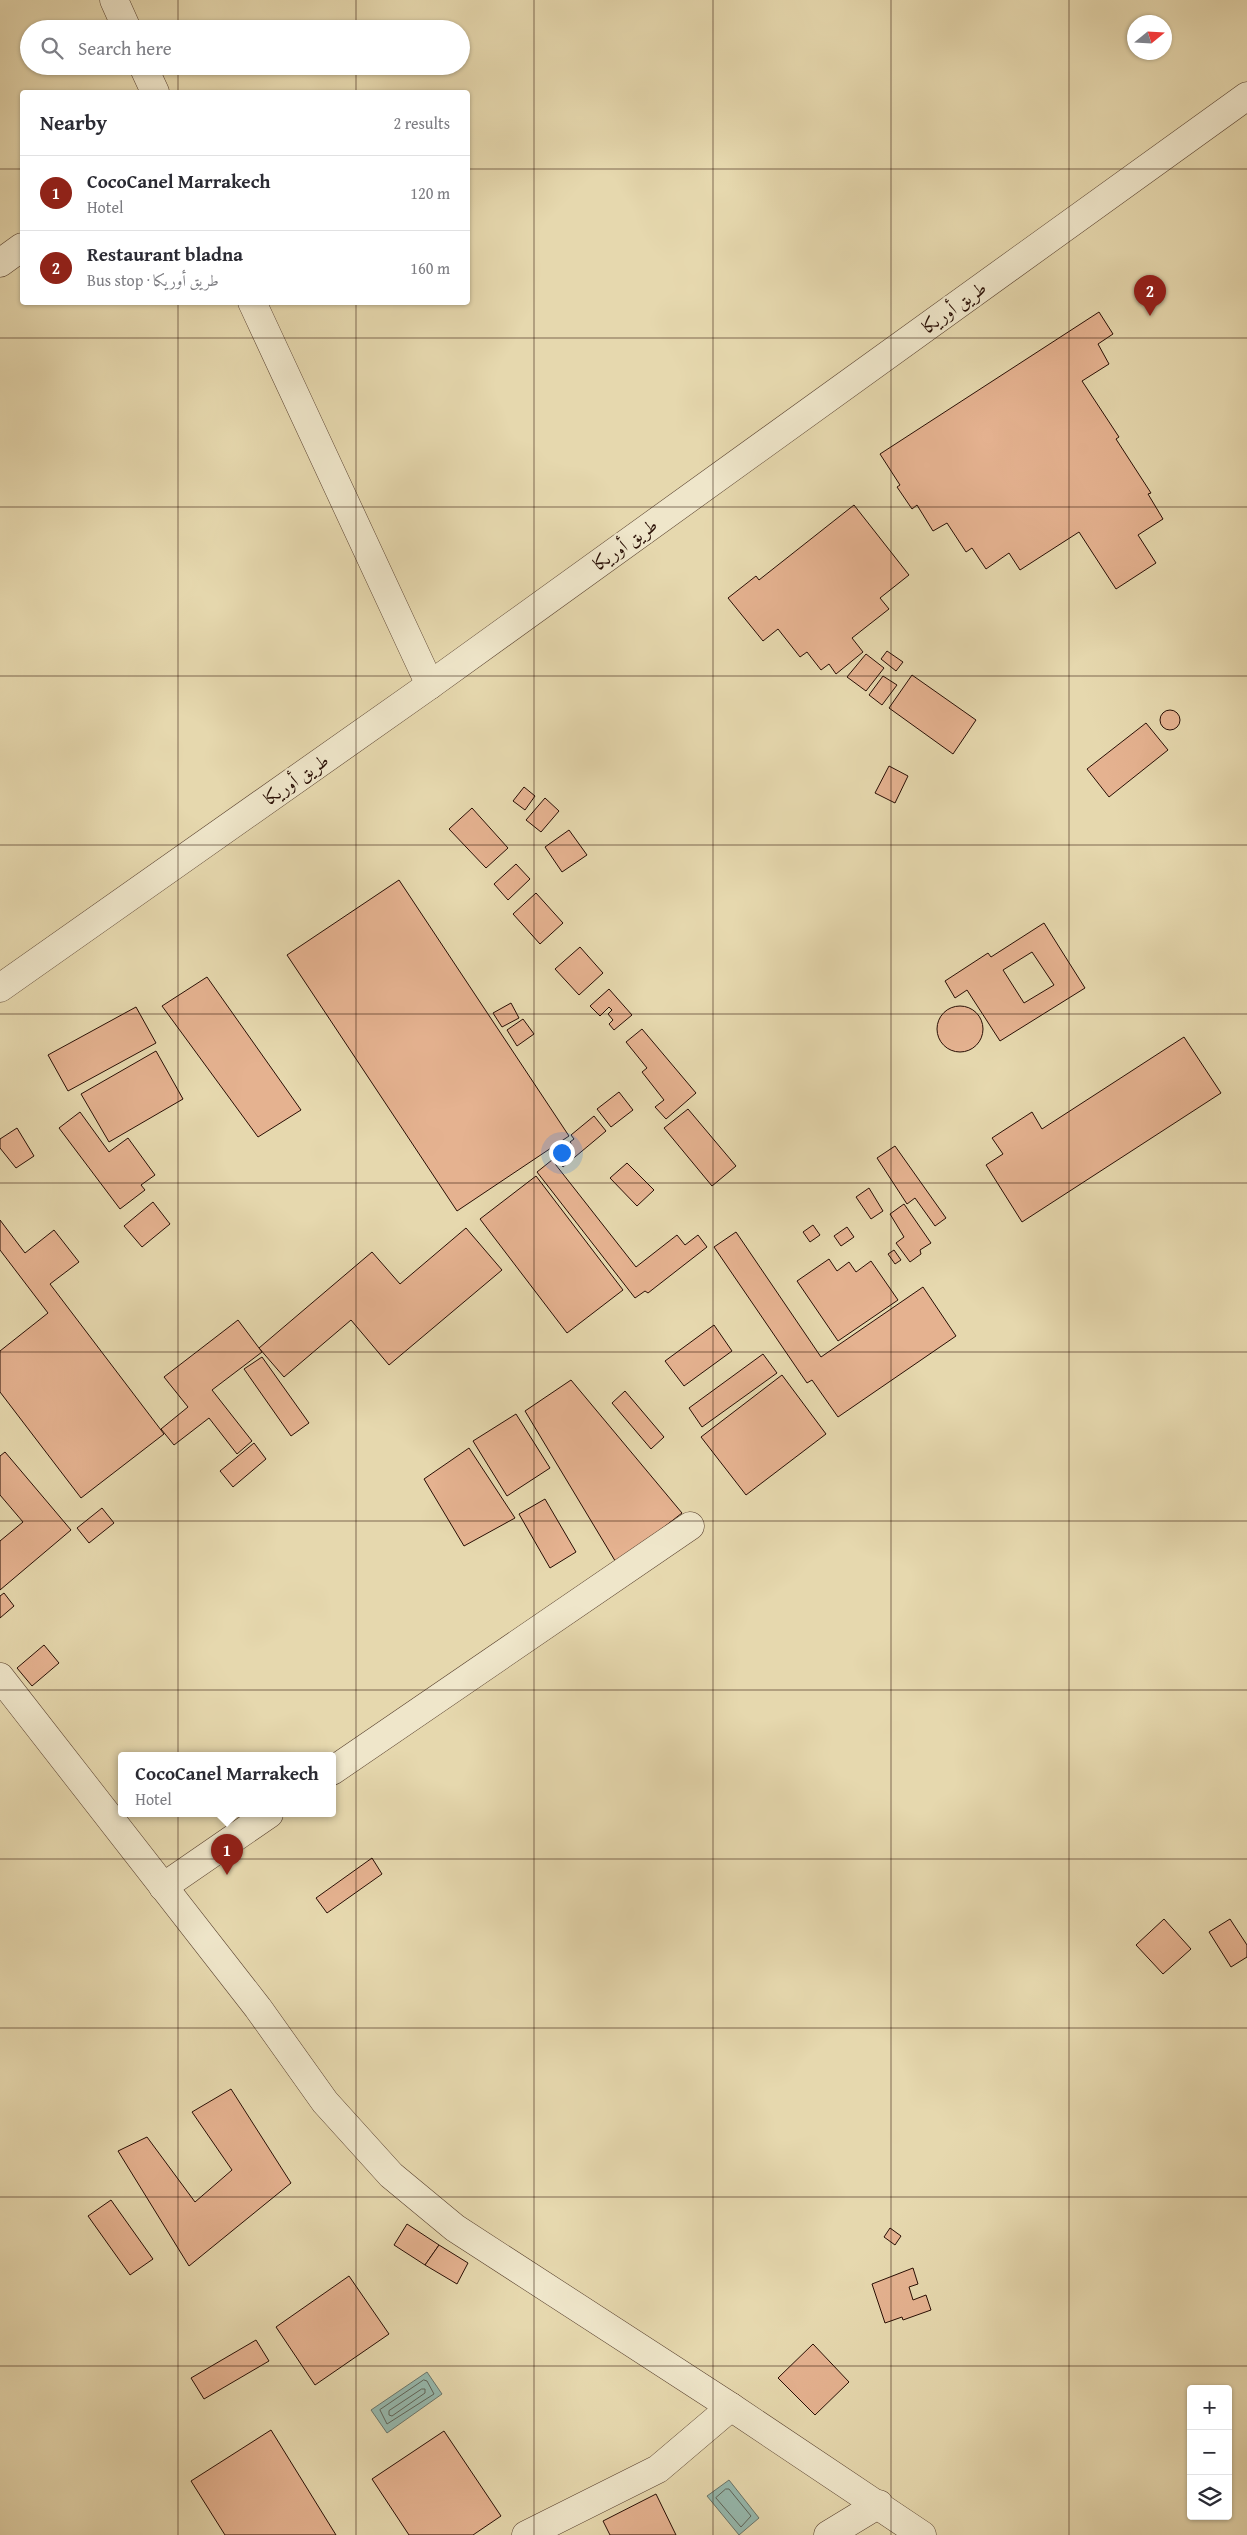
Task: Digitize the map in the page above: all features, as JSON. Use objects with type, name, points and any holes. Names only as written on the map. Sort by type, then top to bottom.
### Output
[{"type":"street","points":[[114,0],[123,20]]},
{"type":"street","points":[[148,75],[154,90]]},
{"type":"street","name":"طريق أوريكا","points":[[0,988],[430,685],[1247,96]]},
{"type":"street","points":[[0,263],[20,248]]},
{"type":"street","points":[[253,305],[430,685]]},
{"type":"street","points":[[336,1768],[690,1526]]},
{"type":"street","points":[[0,1677],[258,2008],[325,2102],[391,2174],[454,2228],[879,2504],[922,2535]]},
{"type":"street","points":[[162,1887],[265,1817]]},
{"type":"street","points":[[526,2535],[658,2470],[731,2407]]},
{"type":"street","points":[[828,2535],[879,2504]]},
{"type":"water","points":[[427,2372],[442,2394],[387,2433],[371,2410]]},
{"type":"water","points":[[729,2480],[759,2518],[739,2535],[707,2496]]},
{"type":"building","points":[[1099,312],[1113,334],[1098,344],[1109,364],[1082,381],[1119,437],[1116,439],[1151,493],[1148,494],[1163,519],[1138,535],[1156,563],[1116,589],[1079,532],[1020,570],[1009,553],[986,569],[972,548],[966,552],[947,523],[933,531],[917,505],[912,509],[897,487],[900,485],[880,454]]},
{"type":"building","points":[[854,505],[909,575],[880,598],[889,609],[852,638],[863,652],[836,674],[829,664],[821,670],[807,652],[800,657],[778,629],[763,641],[728,598],[756,576],[759,580]]},
{"type":"building","points":[[887,651],[903,662],[896,671],[881,659]]},
{"type":"building","points":[[866,654],[884,668],[866,691],[847,677]]},
{"type":"building","points":[[912,675],[976,720],[953,754],[889,708]]},
{"type":"building","points":[[883,676],[897,685],[882,705],[869,695]]},
{"type":"building","points":[[1170,710],[1177,713],[1180,720],[1177,727],[1170,730],[1163,727],[1160,720],[1163,713]]},
{"type":"building","points":[[1146,723],[1168,750],[1109,797],[1087,769]]},
{"type":"building","points":[[889,766],[908,776],[895,803],[875,793]]},
{"type":"building","points":[[524,787],[535,796],[525,810],[513,801]]},
{"type":"building","points":[[545,798],[559,811],[541,832],[526,820]]},
{"type":"building","points":[[472,808],[508,848],[486,868],[449,829]]},
{"type":"building","points":[[569,830],[587,855],[562,872],[545,847]]},
{"type":"building","points":[[516,864],[530,879],[508,900],[494,884]]},
{"type":"building","points":[[399,880],[569,1136],[457,1211],[287,955]]},
{"type":"building","points":[[536,893],[563,923],[540,944],[513,914]]},
{"type":"building","points":[[1044,923],[1085,988],[1000,1041],[967,990],[955,998],[945,981],[988,953],[991,957]],"holes":[[[1032,952],[1054,985],[1024,1003],[1003,970]]]},
{"type":"building","points":[[580,947],[603,973],[579,995],[555,969]]},
{"type":"building","points":[[207,977],[301,1110],[258,1137],[162,1006]]},
{"type":"building","points":[[609,989],[632,1015],[614,1030],[609,1024],[613,1020],[608,1014],[612,1010],[609,1007],[600,1016],[590,1006]]},
{"type":"building","points":[[511,1003],[519,1018],[502,1027],[493,1013]]},
{"type":"building","points":[[955,1006],[965,1006],[977,1012],[982,1020],[982,1038],[977,1046],[969,1051],[955,1052],[947,1049],[940,1042],[937,1034],[937,1024],[940,1016],[947,1009]]},
{"type":"building","points":[[136,1007],[156,1043],[68,1091],[48,1055]]},
{"type":"building","points":[[523,1019],[534,1034],[517,1046],[507,1030]]},
{"type":"building","points":[[642,1029],[696,1093],[666,1119],[655,1107],[664,1100],[642,1072],[647,1068],[626,1042]]},
{"type":"building","points":[[1184,1037],[1221,1093],[1022,1222],[986,1165],[1003,1154],[992,1138],[1032,1112],[1042,1129]]},
{"type":"building","points":[[156,1051],[183,1099],[109,1142],[81,1094]]},
{"type":"building","points":[[619,1092],[633,1110],[611,1127],[597,1109]]},
{"type":"building","points":[[688,1109],[736,1166],[712,1186],[664,1128]]},
{"type":"building","points":[[80,1112],[109,1152],[128,1138],[155,1175],[141,1185],[145,1190],[120,1209],[59,1128]]},
{"type":"building","points":[[594,1116],[606,1131],[563,1167],[557,1159],[573,1147],[570,1142],[574,1139],[571,1135]]},
{"type":"building","points":[[17,1128],[34,1156],[16,1168],[0,1148],[0,1139]]},
{"type":"building","points":[[895,1146],[946,1218],[935,1226],[915,1198],[907,1204],[877,1158]]},
{"type":"building","points":[[552,1160],[636,1267],[677,1235],[685,1245],[698,1235],[707,1247],[648,1293],[645,1291],[635,1298],[537,1172]]},
{"type":"building","points":[[627,1163],[654,1190],[637,1206],[610,1178]]},
{"type":"building","points":[[536,1176],[623,1290],[567,1333],[480,1219]]},
{"type":"building","points":[[869,1188],[883,1211],[871,1219],[856,1197]]},
{"type":"building","points":[[153,1202],[170,1224],[142,1247],[124,1226]]},
{"type":"building","points":[[904,1204],[931,1243],[920,1250],[921,1254],[910,1262],[896,1243],[904,1237],[890,1214]]},
{"type":"building","points":[[0,1220],[25,1253],[54,1230],[79,1262],[50,1284],[164,1434],[81,1498],[0,1392],[0,1351],[48,1313],[0,1250]]},
{"type":"building","points":[[813,1225],[820,1235],[810,1242],[803,1232]]},
{"type":"building","points":[[847,1227],[854,1237],[841,1246],[834,1236]]},
{"type":"building","points":[[466,1228],[502,1270],[389,1365],[351,1320],[284,1377],[259,1348],[372,1252],[400,1284]]},
{"type":"building","points":[[736,1232],[821,1357],[923,1287],[956,1336],[838,1417],[812,1380],[807,1383],[714,1247]]},
{"type":"building","points":[[894,1250],[901,1260],[895,1264],[888,1254]]},
{"type":"building","points":[[829,1259],[837,1271],[849,1262],[856,1272],[871,1261],[898,1300],[838,1341],[797,1281]]},
{"type":"building","points":[[238,1320],[262,1352],[212,1390],[252,1441],[237,1454],[209,1418],[174,1445],[161,1429],[188,1407],[164,1377]]},
{"type":"building","points":[[714,1325],[732,1351],[684,1386],[665,1361]]},
{"type":"building","points":[[763,1354],[777,1373],[702,1427],[689,1408]]},
{"type":"building","points":[[262,1357],[309,1423],[291,1436],[244,1369]]},
{"type":"building","points":[[782,1375],[826,1434],[746,1495],[701,1437]]},
{"type":"building","points":[[571,1380],[682,1513],[617,1564],[525,1411]]},
{"type":"building","points":[[625,1391],[664,1437],[651,1449],[612,1403]]},
{"type":"building","points":[[516,1414],[550,1468],[507,1496],[473,1441]]},
{"type":"building","points":[[254,1443],[266,1459],[233,1487],[220,1471]]},
{"type":"building","points":[[469,1448],[515,1518],[464,1546],[424,1479]]},
{"type":"building","points":[[5,1452],[71,1530],[0,1590],[0,1541],[23,1522],[0,1495],[0,1456]]},
{"type":"building","points":[[545,1499],[576,1552],[550,1568],[519,1514]]},
{"type":"building","points":[[102,1508],[114,1523],[89,1543],[77,1528]]},
{"type":"building","points":[[4,1593],[14,1606],[0,1618],[0,1596]]},
{"type":"building","points":[[44,1645],[59,1663],[32,1686],[17,1668]]},
{"type":"building","points":[[372,1858],[382,1874],[327,1913],[316,1898]]},
{"type":"building","points":[[1164,1919],[1191,1949],[1163,1974],[1136,1945]]},
{"type":"building","points":[[1230,1919],[1247,1945],[1247,1957],[1231,1967],[1209,1932]]},
{"type":"building","points":[[231,2089],[291,2183],[189,2266],[118,2151],[147,2137],[195,2202],[232,2170],[192,2112]]},
{"type":"building","points":[[111,2200],[153,2259],[130,2275],[88,2216]]},
{"type":"building","points":[[407,2224],[439,2245],[425,2265],[394,2245]]},
{"type":"building","points":[[890,2228],[901,2236],[895,2245],[884,2237]]},
{"type":"building","points":[[439,2245],[468,2263],[457,2284],[425,2265]]},
{"type":"building","points":[[913,2268],[918,2284],[909,2287],[913,2300],[926,2295],[931,2310],[903,2320],[902,2317],[885,2323],[872,2284]]},
{"type":"building","points":[[349,2276],[389,2334],[315,2385],[276,2327]]},
{"type":"building","points":[[256,2340],[269,2361],[204,2399],[191,2378]]},
{"type":"building","points":[[813,2344],[849,2382],[815,2415],[778,2378]]},
{"type":"building","points":[[271,2430],[336,2535],[225,2535],[191,2481]]},
{"type":"building","points":[[444,2431],[501,2516],[473,2535],[409,2535],[372,2479]]},
{"type":"building","points":[[656,2494],[676,2535],[610,2535],[603,2521]]},
{"type":"place","name":"Restaurant bladna","points":[[1150,316]]},
{"type":"place","name":"CocoCanel Marrakech","points":[[227,1875]]}]
